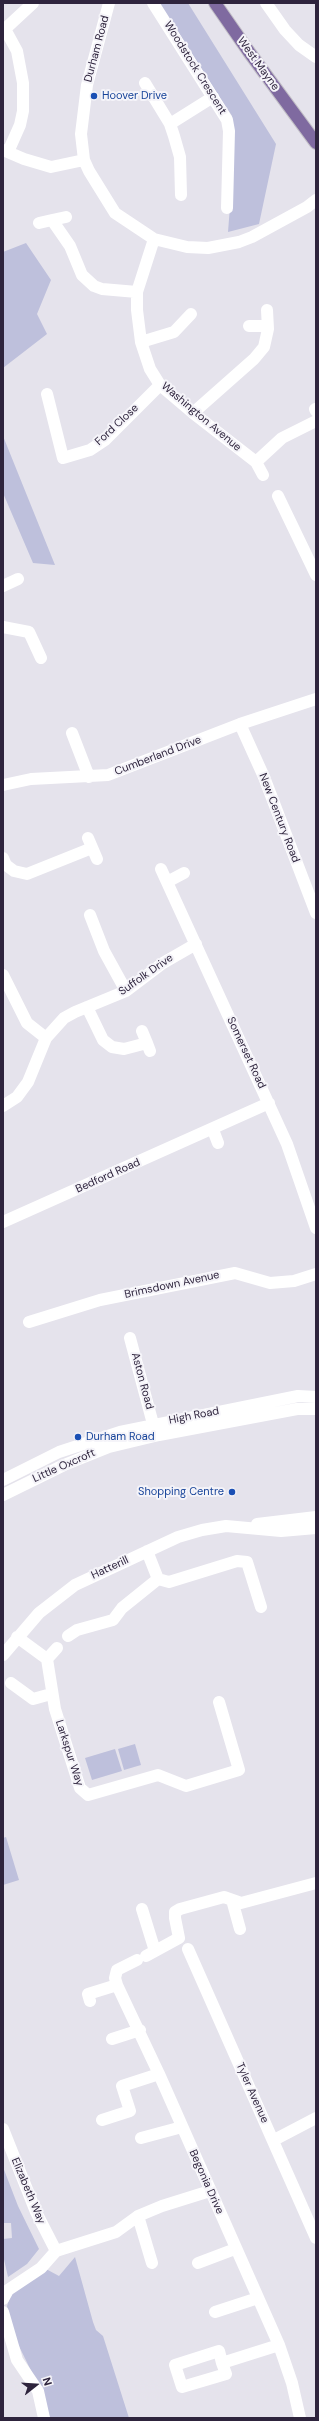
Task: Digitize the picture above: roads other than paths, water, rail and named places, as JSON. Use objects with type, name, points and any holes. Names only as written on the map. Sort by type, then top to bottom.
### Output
[{"type":"main road","name":"West Mayne","points":[[215,3],[249,52],[303,122],[316,142]]},
{"type":"main road","name":"West Mayne","points":[[303,122],[316,135]]},
{"type":"street","points":[[33,3],[4,29],[17,52],[23,83],[23,111],[20,125],[6,151],[24,159],[51,167],[84,160]]},
{"type":"street","name":"Durham Road","points":[[109,3],[95,49],[84,102],[81,134],[84,160],[98,188],[115,213],[154,239],[187,247],[224,246],[258,234],[313,204]]},
{"type":"street","name":"Woodstock Crescent","points":[[153,3],[227,120],[229,131],[227,208]]},
{"type":"street","points":[[266,3],[285,30],[299,45],[316,57]]},
{"type":"street","points":[[145,83],[170,124],[180,157],[181,195]]},
{"type":"street","points":[[170,124],[212,97]]},
{"type":"street","points":[[39,223],[66,217]]},
{"type":"street","points":[[52,220],[70,246],[82,275],[94,286],[118,291],[137,292]]},
{"type":"street","name":"Washington Avenue","points":[[154,239],[137,292],[136,310],[141,342],[150,369],[160,385],[256,462],[263,475]]},
{"type":"street","points":[[193,413],[254,359],[264,347],[268,326],[267,310]]},
{"type":"street","points":[[141,342],[174,332],[191,314]]},
{"type":"street","points":[[249,326],[268,326]]},
{"type":"street","name":"Ford Close","points":[[47,394],[63,458],[90,450],[105,440],[160,385]]},
{"type":"street","points":[[256,462],[282,438],[316,414]]},
{"type":"street","points":[[278,496],[316,575]]},
{"type":"street","points":[[3,586],[18,579]]},
{"type":"street","points":[[3,627],[29,632],[41,658]]},
{"type":"street","name":"Cumberland Drive","points":[[3,785],[31,779],[108,775],[136,766],[240,724],[316,699]]},
{"type":"street","name":"New Century Road","points":[[240,724],[264,777],[316,913]]},
{"type":"street","points":[[72,733],[89,777]]},
{"type":"street","points":[[3,858],[14,871],[27,874],[90,843],[97,859]]},
{"type":"street","name":"Somerset Road","points":[[161,869],[269,1103],[299,1173],[316,1228]]},
{"type":"street","points":[[167,882],[184,873]]},
{"type":"street","points":[[90,915],[104,951],[126,992]]},
{"type":"street","name":"Suffolk Drive","points":[[3,1106],[17,1096],[28,1082],[46,1038],[64,1018],[87,1007],[126,992],[162,963],[196,944]]},
{"type":"street","points":[[7,974],[27,1023],[46,1038]]},
{"type":"street","points":[[87,1007],[103,1040],[112,1047],[124,1049],[149,1047],[142,1031]]},
{"type":"street","name":"Bedford Road","points":[[3,1222],[212,1130],[269,1103]]},
{"type":"street","points":[[212,1130],[218,1143]]},
{"type":"street","name":"Brimsdown Avenue","points":[[29,1322],[100,1300],[235,1273],[270,1284],[294,1281],[316,1274]]},
{"type":"street","name":"Aston Road","points":[[130,1338],[153,1424]]},
{"type":"street","name":"High Road","points":[[3,1480],[59,1452],[120,1432],[153,1424],[298,1396],[316,1388]]},
{"type":"street","name":"High Road","points":[[298,1396],[316,1397]]},
{"type":"street","name":"Little Oxcroft","points":[[3,1495],[64,1465],[109,1447],[165,1434],[297,1409],[316,1410]]},
{"type":"street","points":[[292,1520],[316,1509]]},
{"type":"street","name":"Hatterill","points":[[3,1655],[39,1613],[75,1585],[178,1537],[202,1530],[316,1517]]},
{"type":"street","name":"Hatterill","points":[[242,1526],[281,1531],[316,1528]]},
{"type":"street","points":[[147,1551],[158,1579]]},
{"type":"street","points":[[158,1579],[169,1582],[237,1561],[247,1562],[261,1607]]},
{"type":"street","points":[[68,1636],[77,1630],[114,1620],[122,1608],[158,1579]]},
{"type":"street","points":[[17,1637],[47,1659],[56,1648]]},
{"type":"street","name":"Larkspur Way","points":[[47,1659],[51,1694],[80,1788],[88,1795],[158,1776],[186,1786],[239,1770],[219,1702]]},
{"type":"street","points":[[11,1683],[33,1699],[51,1694]]},
{"type":"street","points":[[90,2001],[88,1994],[117,1985],[115,1978],[117,1970],[179,1938],[175,1918],[176,1912],[180,1909],[224,1896],[237,1902],[316,1883]]},
{"type":"street","points":[[237,1902],[240,1929]]},
{"type":"street","points":[[142,1909],[146,1956]]},
{"type":"street","name":"Tyler Avenue","points":[[188,1949],[274,2140],[316,2238]]},
{"type":"street","name":"Begonia Drive","points":[[117,1985],[140,2030],[278,2345],[292,2382],[300,2418]]},
{"type":"street","points":[[112,2039],[140,2030]]},
{"type":"street","points":[[102,2120],[130,2111],[122,2086],[159,2074]]},
{"type":"street","points":[[274,2140],[316,2118]]},
{"type":"street","points":[[141,2138],[182,2127]]},
{"type":"street","name":"Elizabeth Way","points":[[3,2129],[36,2212],[56,2252]]},
{"type":"street","points":[[5,2291],[41,2268],[56,2252],[116,2232],[138,2216],[162,2206],[210,2191]]},
{"type":"street","points":[[138,2216],[152,2263]]},
{"type":"street","points":[[198,2263],[235,2249]]},
{"type":"street","points":[[215,2312],[258,2298]]},
{"type":"street","points":[[3,2312],[5,2333],[17,2360],[38,2391],[44,2418]]},
{"type":"street","points":[[222,2363],[278,2345]]},
{"type":"place","name":"Hoover Drive","points":[[94,96]]},
{"type":"place","name":"Durham Road","points":[[78,1437]]},
{"type":"place","name":"Shopping Centre","points":[[232,1492]]}]
